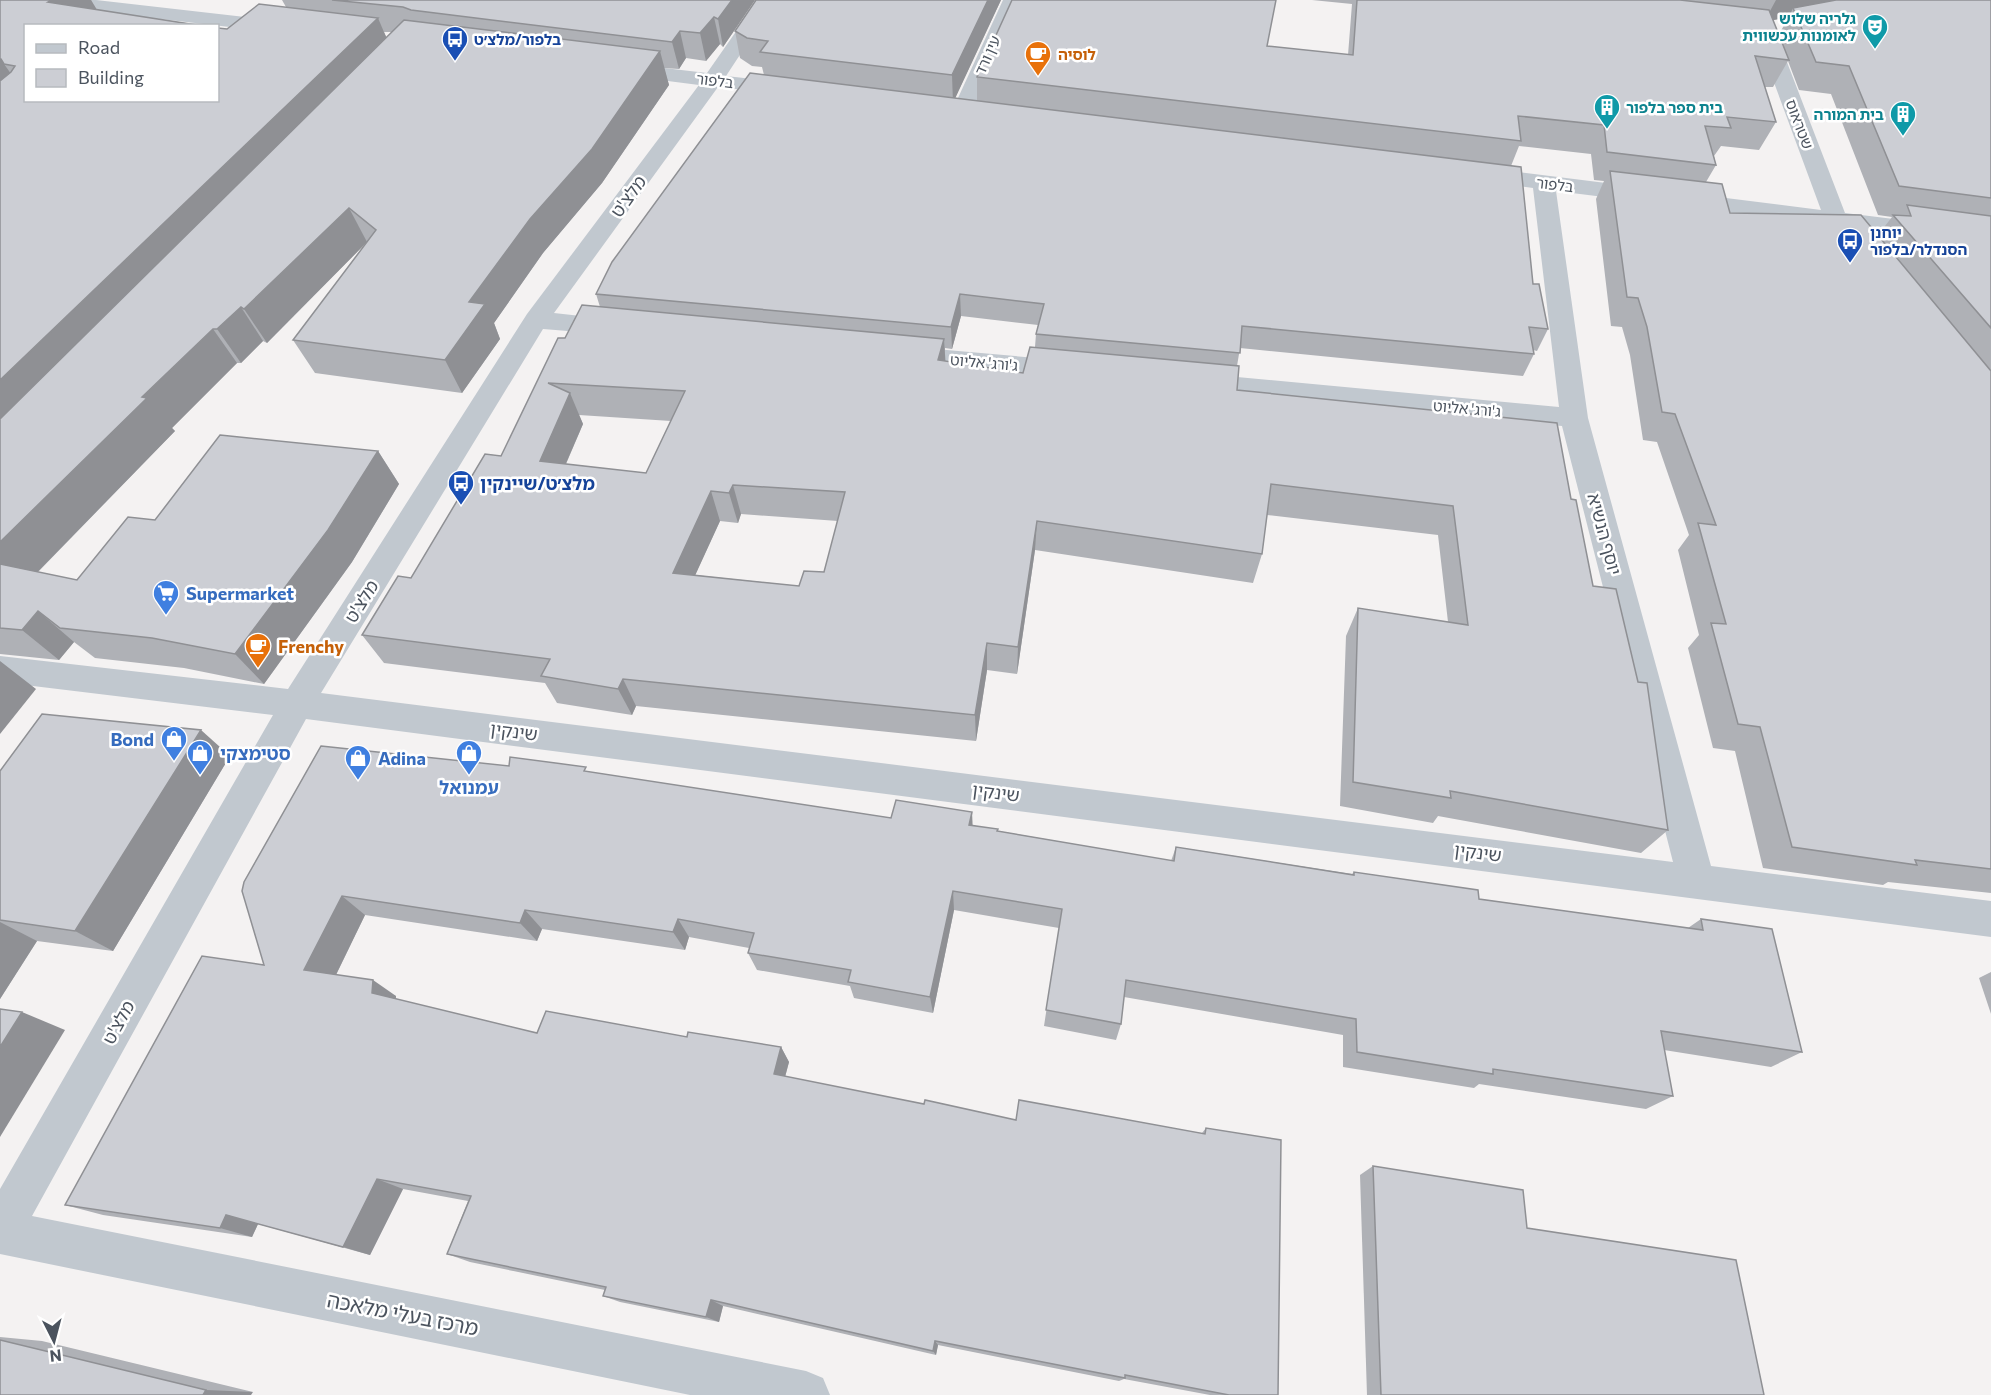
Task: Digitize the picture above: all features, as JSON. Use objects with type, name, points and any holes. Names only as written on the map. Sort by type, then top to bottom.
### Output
[{"type":"street","points":[[47,0],[148,5],[300,30]]},
{"type":"street","name":"מלצ'ט","points":[[0,1232],[297,704],[536,320],[713,80],[766,0]]},
{"type":"street","name":"עין ורד","points":[[962,111],[1012,0]]},
{"type":"street","points":[[124,24],[148,5]]},
{"type":"street","points":[[1742,27],[1764,30],[1785,26]]},
{"type":"street","name":"שטראוס","points":[[1764,30],[1836,219],[1865,255]]},
{"type":"street","name":"בלפור","points":[[598,66],[808,92]]},
{"type":"street","points":[[938,108],[985,114]]},
{"type":"street","name":"בלפור","points":[[1461,172],[1991,238]]},
{"type":"street","name":"יוסף הנשיא","points":[[1544,183],[1574,418],[1696,880]]},
{"type":"street","points":[[536,320],[638,329]]},
{"type":"street","name":"ג'ורג' אליוט","points":[[875,352],[1100,373]]},
{"type":"street","name":"ג'ורג' אליוט","points":[[1171,380],[1574,418]]},
{"type":"street","name":"שינקין","points":[[0,669],[297,704],[1991,919]]},
{"type":"street","name":"מרכז בעלי מלאכה","points":[[0,1232],[806,1395]]},
{"type":"building","points":[[0,0],[52,0],[48,2],[190,24],[24,24],[24,102],[219,102],[219,28],[227,29],[259,4],[378,18],[0,380],[0,81],[15,66],[4,64],[0,59]]},
{"type":"building","points":[[332,0],[732,0],[718,19],[714,17],[700,33],[680,31],[672,42]]},
{"type":"building","points":[[756,0],[988,0],[952,75],[760,52],[768,41],[747,38],[735,31]]},
{"type":"building","points":[[1012,0],[1276,0],[1267,46],[1353,55],[1357,0],[1680,0],[1769,10],[1789,60],[1755,56],[1776,122],[1727,117],[1731,128],[1705,126],[1716,165],[1607,152],[1604,125],[1518,116],[1521,141],[977,77]]},
{"type":"building","points":[[1836,0],[1991,0],[1991,198],[1899,186],[1849,66],[1816,62],[1793,8]]},
{"type":"building","points":[[404,20],[660,51],[592,149],[530,219],[469,302],[485,304],[445,360],[293,340],[376,230],[349,208],[244,309],[241,307],[217,329],[213,329],[142,397],[147,398],[0,542],[0,419]]},
{"type":"building","points":[[750,73],[1521,167],[1533,284],[1539,284],[1548,329],[1529,327],[1534,354],[1242,326],[1240,353],[1036,334],[1044,304],[960,294],[951,327],[596,294],[612,262]]},
{"type":"building","points":[[1610,171],[1722,184],[1730,213],[1861,215],[1991,371],[1991,869],[1915,860],[1917,865],[1792,847],[1760,727],[1738,724],[1711,623],[1726,624],[1698,523],[1716,525],[1675,414],[1662,412],[1647,327],[1638,298],[1627,297]]},
{"type":"building","points":[[1907,205],[1991,216],[1991,328],[1893,215],[1911,216]]},
{"type":"building","points":[[582,305],[944,339],[938,360],[1023,373],[1030,347],[1239,366],[1237,390],[1557,423],[1571,499],[1576,500],[1593,586],[1616,589],[1638,682],[1647,683],[1668,830],[1450,791],[1451,798],[1353,782],[1358,608],[1468,625],[1453,506],[1271,484],[1262,554],[1037,521],[1018,647],[987,643],[975,715],[623,679],[618,689],[541,676],[550,659],[362,635],[398,576],[411,578],[485,454],[501,456],[558,338],[565,338]],"holes":[[[548,383],[685,391],[646,473],[540,461],[570,393]],[[733,485],[845,492],[824,572],[804,571],[799,586],[673,573],[711,491],[729,493]]]},
{"type":"building","points":[[220,435],[378,451],[328,530],[235,654],[152,638],[60,628],[38,611],[22,630],[0,628],[0,564],[77,580],[128,517],[155,520]]},
{"type":"building","points":[[42,714],[201,730],[75,931],[0,920],[0,771]]},
{"type":"building","points":[[321,746],[509,766],[510,757],[586,767],[584,771],[891,818],[896,800],[972,812],[969,825],[1174,861],[1176,847],[1354,875],[1354,872],[1478,890],[1479,899],[1703,930],[1701,919],[1772,929],[1802,1052],[1661,1031],[1673,1096],[1493,1069],[1493,1074],[1357,1052],[1356,1019],[1126,980],[1121,1024],[1046,1010],[1062,909],[953,891],[930,997],[848,982],[851,970],[748,953],[754,933],[678,919],[673,932],[525,910],[520,923],[342,896],[304,970],[373,980],[372,993],[537,1033],[546,1011],[687,1037],[688,1032],[781,1047],[774,1074],[924,1104],[925,1100],[1016,1120],[1019,1100],[1205,1134],[1206,1128],[1281,1140],[1278,1395],[1229,1395],[1125,1375],[1125,1378],[935,1341],[933,1351],[711,1300],[706,1317],[603,1296],[606,1287],[447,1254],[471,1196],[377,1179],[343,1247],[226,1215],[220,1228],[65,1205],[202,956],[264,965],[242,891],[244,882]]},
{"type":"building","points":[[0,1009],[22,1012],[0,1047]]},
{"type":"building","points":[[1373,1166],[1523,1190],[1527,1228],[1736,1260],[1764,1395],[1381,1395]]},
{"type":"building","points":[[0,1340],[206,1390],[203,1395],[0,1395]]},
{"type":"place","name":"גלריה שלוש לאומנות עכשווית","points":[[1875,50]]},
{"type":"place","name":"בלפור/מלצ׳ט","points":[[455,62]]},
{"type":"place","name":"לוסיה","points":[[1038,77]]},
{"type":"place","name":"בית ספר בלפור","points":[[1607,130]]},
{"type":"place","name":"בית המורה","points":[[1903,137]]},
{"type":"place","name":"יוחנן הסנדלר/בלפור","points":[[1850,264]]},
{"type":"place","name":"מלצ׳ט/שיינקין","points":[[461,506]]},
{"type":"place","name":"Supermarket","points":[[166,616]]},
{"type":"place","name":"Frenchy","points":[[258,669]]},
{"type":"place","name":"Bond","points":[[174,762]]},
{"type":"place","name":"סטימצקי","points":[[200,776]]},
{"type":"place","name":"עמנואל","points":[[469,776]]},
{"type":"place","name":"Adina","points":[[358,781]]}]
